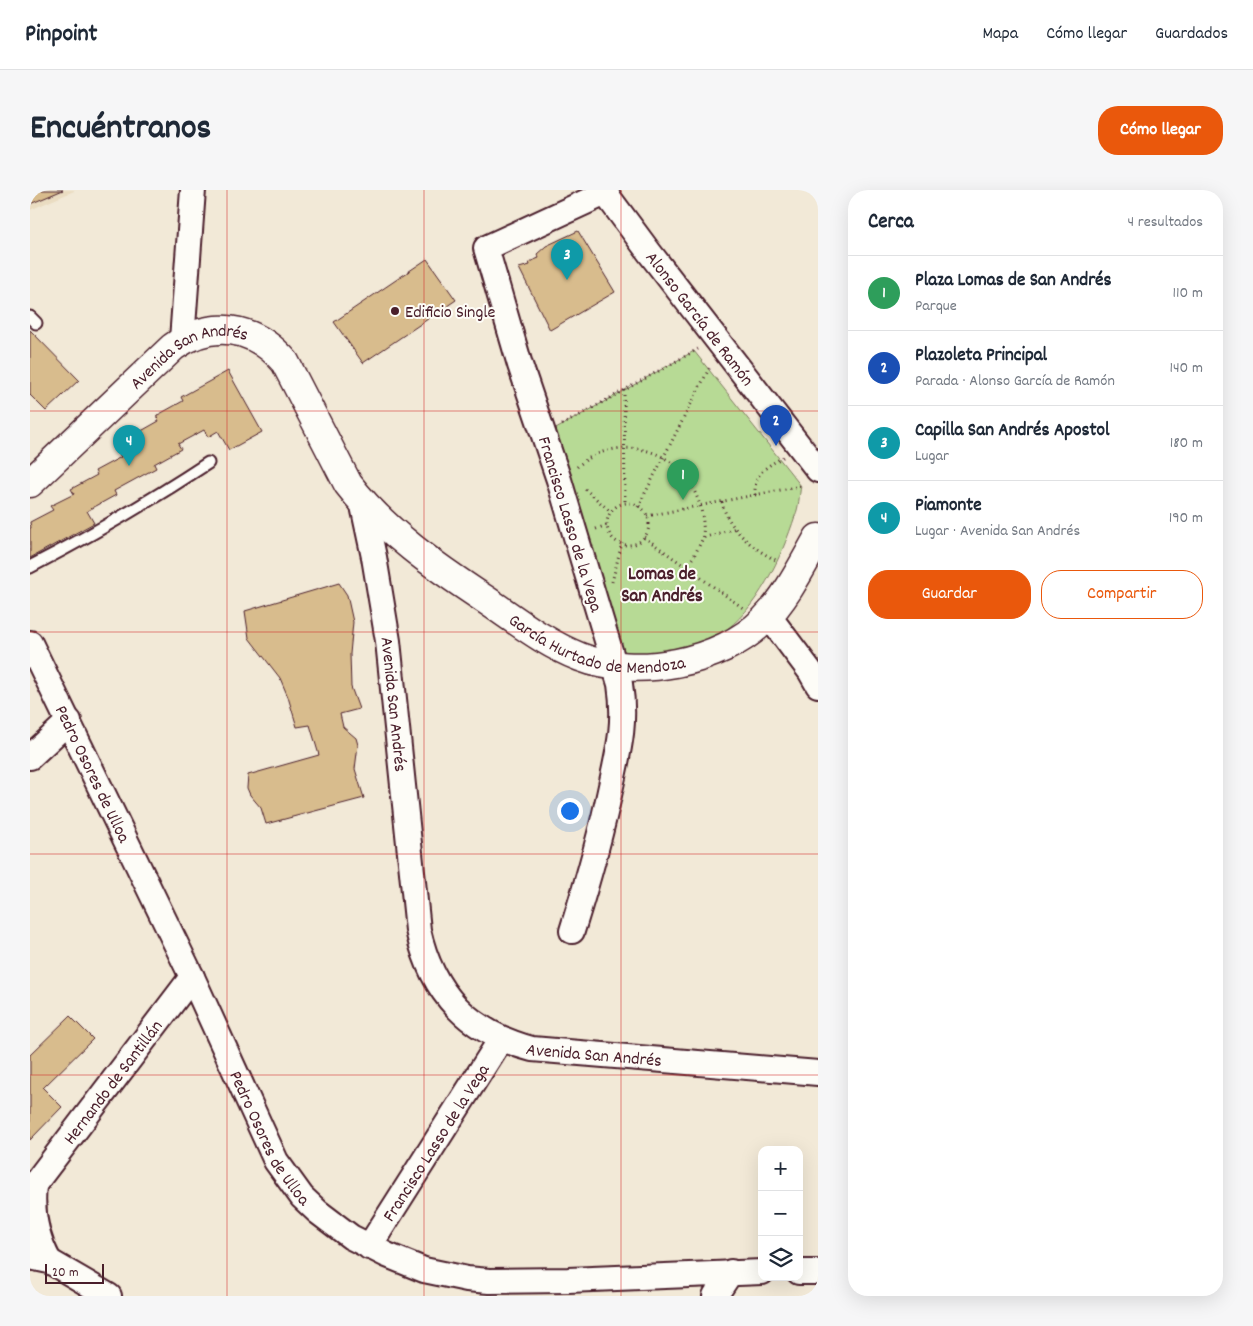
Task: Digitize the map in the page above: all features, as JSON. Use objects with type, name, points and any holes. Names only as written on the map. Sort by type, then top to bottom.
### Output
[{"type":"street","points":[[182,340],[193,190]]},
{"type":"street","name":"Alonso García de Ramón","points":[[604,191],[637,237],[818,470]]},
{"type":"street","name":"Francisco Lasso de la Vega","points":[[572,931],[601,832],[622,739],[623,703],[615,666],[559,480],[520,365],[486,248],[604,191]]},
{"type":"street","name":"Avenida San Andrés","points":[[36,474],[173,346],[182,340],[202,332],[230,330],[244,333],[257,339],[277,353],[291,372],[348,484],[362,501],[374,556],[388,641],[418,930],[421,944],[434,976],[445,994],[471,1021],[501,1039],[532,1049],[818,1073]]},
{"type":"street","name":"García Hurtado de Mendoza","points":[[362,501],[401,539],[479,595],[544,638],[562,649],[581,657],[615,666],[662,665],[682,662],[702,657],[736,641],[750,632],[757,612],[794,580],[818,538]]},
{"type":"street","points":[[757,612],[804,662],[818,686]]},
{"type":"street","name":"Pedro Osores de Ulloa","points":[[30,643],[192,978],[276,1161],[298,1191],[318,1212],[351,1237],[396,1259],[424,1270],[467,1279],[489,1281],[568,1280],[758,1272]]},
{"type":"street","points":[[30,757],[69,721]]},
{"type":"street","name":"Hernando de Santillán","points":[[39,1259],[32,1188],[192,978]]},
{"type":"street","name":"Francisco Lasso de la Vega","points":[[369,1246],[501,1039]]},
{"type":"street","points":[[39,1259],[109,1296]]},
{"type":"street","points":[[715,1296],[731,1272]]},
{"type":"street","points":[[803,1272],[818,1272]]},
{"type":"lane","points":[[30,567],[88,537],[145,504],[208,463]]},
{"type":"path","points":[[556,429],[694,351]]},
{"type":"path","points":[[638,507],[708,369]]},
{"type":"path","points":[[624,390],[625,504]]},
{"type":"path","points":[[574,470],[592,456],[624,447],[636,448],[663,458],[683,474],[700,506],[704,522],[703,538],[686,567]]},
{"type":"path","points":[[755,495],[754,486],[757,476],[767,466],[779,459]]},
{"type":"path","points":[[647,516],[801,486]]},
{"type":"path","points":[[722,502],[726,514],[736,528],[757,549],[778,561]]},
{"type":"path","points":[[632,503],[643,510],[649,521],[644,537],[631,545],[614,540],[608,531],[608,514],[616,506],[625,504],[632,503]]},
{"type":"path","points":[[703,538],[736,528]]},
{"type":"path","points":[[644,537],[686,567],[757,612]]},
{"type":"shaded area","points":[[30,190],[74,190],[74,191],[30,210]]},
{"type":"green space","points":[[694,351],[801,486],[797,509],[790,532],[775,565],[757,597],[733,624],[708,640],[682,649],[616,657],[547,434]]},
{"type":"building","points":[[30,190],[63,190],[30,204]]},
{"type":"building","points":[[578,231],[615,292],[550,330],[519,268],[530,265],[529,262],[539,258],[537,254],[546,246]]},
{"type":"building","name":"Edificio Single","points":[[427,259],[456,300],[363,363],[334,322]]},
{"type":"building","points":[[30,330],[79,380],[46,411],[30,395]]},
{"type":"building","points":[[228,371],[262,432],[229,450],[218,431],[208,437],[204,430],[178,444],[181,449],[154,464],[156,468],[114,491],[116,495],[87,511],[94,523],[30,558],[30,522],[53,510],[50,506],[74,494],[71,489],[97,475],[95,471],[121,457],[117,451],[139,439],[136,434],[159,421],[156,416],[183,401],[181,397]]},
{"type":"building","points":[[339,583],[347,595],[353,622],[350,654],[351,687],[359,709],[340,714],[343,727],[356,738],[358,745],[355,769],[364,798],[266,824],[261,808],[250,795],[247,788],[248,775],[319,755],[310,725],[297,727],[280,678],[249,638],[245,611]]},
{"type":"building","points":[[70,1016],[93,1039],[43,1088],[62,1107],[30,1140],[30,1055]]},
{"type":"place","name":"Capilla San Andrés Apostol","points":[[567,280]]},
{"type":"place","name":"Edificio Single","points":[[395,311]]},
{"type":"place","name":"Plazoleta Principal","points":[[776,446]]},
{"type":"place","name":"Piamonte","points":[[129,466]]},
{"type":"place","name":"Plaza Lomas de San Andrés","points":[[683,500]]},
{"type":"district","name":"Lomas de San Andrés","points":[[662,583]]}]
